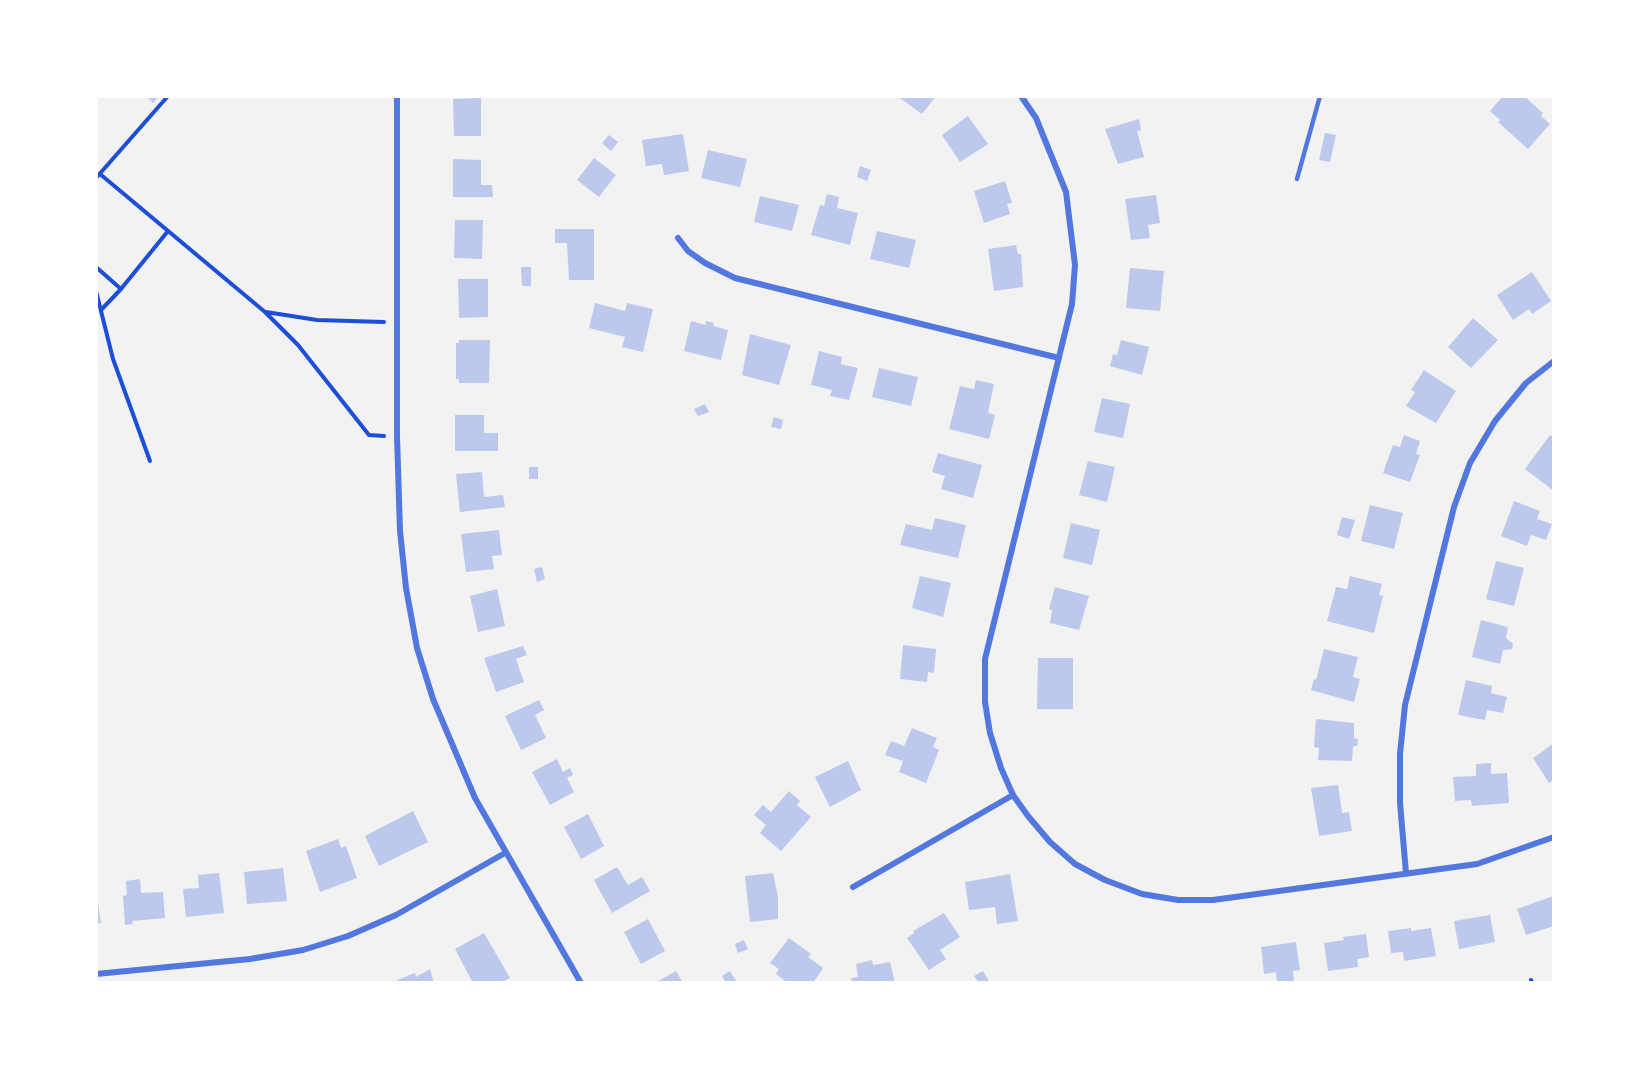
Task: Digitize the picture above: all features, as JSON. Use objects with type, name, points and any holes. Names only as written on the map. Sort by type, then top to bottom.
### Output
[{"type":"street","points":[[397,96],[397,436],[400,531],[406,588],[417,648],[433,699],[455,756],[505,853],[581,983]]},
{"type":"street","points":[[1020,96],[1036,118],[1066,192],[1073,233],[1075,265],[1072,304],[985,659],[985,702],[990,733],[1001,768],[1013,795],[1050,842],[1076,864],[1105,880],[1142,894],[1178,900],[1213,900],[1477,864],[1520,852],[1554,837]]},
{"type":"street","points":[[678,238],[688,251],[705,263],[735,278],[1059,358]]},
{"type":"street","points":[[1406,873],[1400,803],[1400,754],[1405,705],[1454,507],[1470,463],[1495,421],[1526,383],[1554,361]]},
{"type":"street","points":[[853,887],[1013,795]]},
{"type":"street","points":[[96,974],[250,960],[303,950],[348,936],[396,915],[505,853]]},
{"type":"lane","points":[[1297,179],[1320,96]]},
{"type":"path","points":[[168,96],[98,176],[265,312],[298,345],[369,435],[397,436]]},
{"type":"path","points":[[102,309],[168,231]]},
{"type":"path","points":[[96,267],[121,289]]},
{"type":"path","points":[[96,291],[113,359],[150,461]]},
{"type":"path","points":[[265,312],[317,320],[397,322]]},
{"type":"building","points":[[146,96],[159,96],[153,103]]},
{"type":"building","points":[[897,96],[936,96],[922,114]]},
{"type":"building","points":[[1503,96],[1524,96],[1543,113],[1541,116],[1550,124],[1528,149],[1498,122],[1500,120],[1490,111]]},
{"type":"building","points":[[481,98],[481,136],[454,136],[453,99]]},
{"type":"building","points":[[968,116],[988,144],[960,162],[942,135]]},
{"type":"building","points":[[1139,119],[1141,130],[1137,131],[1144,157],[1118,164],[1105,129]]},
{"type":"building","points":[[1325,133],[1336,135],[1330,162],[1319,160]]},
{"type":"building","points":[[683,134],[689,171],[664,175],[662,164],[646,166],[642,140]]},
{"type":"building","points":[[609,135],[618,142],[611,151],[602,143]]},
{"type":"building","points":[[708,150],[747,159],[740,187],[701,178]]},
{"type":"building","points":[[594,158],[616,175],[599,197],[577,180]]},
{"type":"building","points":[[453,159],[481,160],[481,185],[492,185],[493,197],[453,197]]},
{"type":"building","points":[[860,166],[871,170],[867,181],[857,177]]},
{"type":"building","points":[[1005,181],[1012,203],[1007,204],[1010,214],[984,223],[974,191]]},
{"type":"building","points":[[827,194],[839,197],[837,208],[858,213],[850,245],[811,235],[820,205],[824,206]]},
{"type":"building","points":[[1156,195],[1160,223],[1148,225],[1150,238],[1131,240],[1125,199]]},
{"type":"building","points":[[760,196],[799,205],[792,231],[754,222]]},
{"type":"building","points":[[455,220],[483,220],[482,259],[454,258]]},
{"type":"building","points":[[555,229],[594,229],[594,280],[569,280],[567,243],[555,243]]},
{"type":"building","points":[[877,231],[916,240],[909,268],[870,259]]},
{"type":"building","points":[[1016,245],[1018,254],[1021,254],[1023,287],[994,291],[988,249]]},
{"type":"building","points":[[521,267],[531,267],[531,286],[522,286]]},
{"type":"building","points":[[1130,268],[1164,271],[1160,311],[1126,308]]},
{"type":"building","points":[[1532,272],[1551,301],[1532,314],[1529,309],[1513,320],[1497,295]]},
{"type":"building","points":[[458,279],[488,279],[488,317],[459,318]]},
{"type":"building","points":[[595,303],[625,311],[627,303],[653,309],[643,352],[622,347],[625,337],[589,328]]},
{"type":"building","points":[[1473,318],[1498,340],[1471,368],[1448,347]]},
{"type":"building","points":[[691,321],[705,325],[706,321],[714,323],[713,326],[728,330],[721,360],[684,351]]},
{"type":"building","points":[[750,334],[791,345],[779,385],[742,375]]},
{"type":"building","points":[[459,340],[490,340],[489,383],[459,383],[459,379],[456,379],[456,343],[459,343]]},
{"type":"building","points":[[1121,340],[1149,347],[1142,375],[1110,366],[1113,354],[1117,355]]},
{"type":"building","points":[[819,351],[842,357],[841,364],[858,368],[849,400],[830,396],[832,390],[811,385]]},
{"type":"building","points":[[879,368],[918,377],[911,406],[872,397]]},
{"type":"building","points":[[1424,370],[1456,391],[1436,423],[1406,406],[1415,392],[1411,390]]},
{"type":"building","points":[[976,380],[994,384],[988,413],[995,415],[989,439],[949,429],[960,386],[974,389]]},
{"type":"building","points":[[1102,398],[1130,404],[1123,438],[1094,432]]},
{"type":"building","points":[[705,404],[709,412],[698,416],[694,409]]},
{"type":"building","points":[[455,415],[484,415],[484,433],[498,433],[498,451],[455,451]]},
{"type":"building","points":[[774,417],[783,420],[781,429],[771,427]]},
{"type":"building","points":[[1404,435],[1420,441],[1416,454],[1420,455],[1410,482],[1383,473],[1393,445],[1400,447]]},
{"type":"building","points":[[1550,435],[1554,437],[1554,491],[1525,469]]},
{"type":"building","points":[[938,453],[982,465],[973,498],[941,489],[945,476],[932,472]]},
{"type":"building","points":[[1088,461],[1115,467],[1107,502],[1079,495]]},
{"type":"building","points":[[529,467],[538,467],[538,479],[529,479]]},
{"type":"building","points":[[482,472],[484,497],[503,495],[505,507],[460,512],[456,474]]},
{"type":"building","points":[[1514,501],[1540,511],[1537,519],[1552,524],[1546,540],[1531,535],[1527,546],[1501,536]]},
{"type":"building","points":[[1370,505],[1403,513],[1394,549],[1361,541]]},
{"type":"building","points":[[1342,517],[1355,520],[1349,539],[1337,535]]},
{"type":"building","points":[[935,518],[966,525],[958,558],[900,545],[906,524],[932,530]]},
{"type":"building","points":[[1071,523],[1100,530],[1092,565],[1063,558]]},
{"type":"building","points":[[499,530],[502,555],[492,556],[494,569],[466,572],[461,534]]},
{"type":"building","points":[[1496,561],[1524,568],[1514,606],[1486,599]]},
{"type":"building","points":[[542,567],[545,579],[537,582],[534,569]]},
{"type":"building","points":[[920,576],[951,583],[943,617],[912,608]]},
{"type":"building","points":[[1350,576],[1382,584],[1379,595],[1383,596],[1374,633],[1327,621],[1336,587],[1347,589]]},
{"type":"building","points":[[1055,587],[1089,596],[1079,630],[1050,623],[1052,610],[1049,609]]},
{"type":"building","points":[[497,589],[505,626],[478,632],[470,596]]},
{"type":"building","points":[[1481,620],[1508,627],[1506,638],[1513,644],[1512,649],[1503,650],[1500,664],[1472,657]]},
{"type":"building","points":[[903,645],[936,649],[934,673],[928,672],[927,682],[900,679]]},
{"type":"building","points":[[523,646],[527,655],[516,659],[524,682],[496,692],[484,658]]},
{"type":"building","points":[[1324,649],[1358,657],[1353,677],[1360,679],[1354,702],[1311,690]]},
{"type":"building","points":[[1038,658],[1073,658],[1073,709],[1037,709]]},
{"type":"building","points":[[1466,680],[1492,686],[1491,693],[1507,697],[1503,713],[1487,710],[1485,720],[1458,715]]},
{"type":"building","points":[[539,700],[544,710],[535,715],[546,738],[521,750],[505,716]]},
{"type":"building","points":[[1316,719],[1354,723],[1354,738],[1358,739],[1357,746],[1353,746],[1352,761],[1318,760],[1319,748],[1314,747]]},
{"type":"building","points":[[912,728],[937,738],[933,747],[939,750],[926,783],[899,772],[903,761],[885,755],[891,741],[904,746]]},
{"type":"building","points":[[1554,743],[1554,780],[1549,783],[1533,758]]},
{"type":"building","points":[[557,759],[563,772],[570,768],[573,775],[567,778],[574,792],[550,805],[532,772]]},
{"type":"building","points":[[848,761],[861,790],[830,807],[815,777]]},
{"type":"building","points":[[1491,763],[1491,774],[1507,773],[1509,803],[1472,806],[1471,800],[1455,801],[1453,777],[1476,776],[1476,764]]},
{"type":"building","points":[[1338,785],[1342,813],[1349,812],[1352,831],[1319,836],[1311,788]]},
{"type":"building","points":[[789,791],[800,801],[797,805],[811,817],[781,851],[760,833],[766,825],[754,815],[763,805],[771,812]]},
{"type":"building","points":[[413,811],[428,842],[379,866],[365,836]]},
{"type":"building","points":[[588,814],[604,846],[581,859],[564,827]]},
{"type":"building","points":[[338,839],[341,848],[346,846],[357,878],[320,892],[306,851]]},
{"type":"building","points":[[617,867],[628,885],[642,877],[650,891],[612,913],[594,880]]},
{"type":"building","points":[[283,868],[287,901],[247,904],[244,872]]},
{"type":"building","points":[[219,873],[224,913],[186,917],[183,889],[199,888],[198,875]]},
{"type":"building","points":[[773,873],[778,897],[778,919],[750,922],[745,876]]},
{"type":"building","points":[[1010,874],[1018,921],[997,924],[995,907],[969,910],[965,882]]},
{"type":"building","points":[[140,879],[141,893],[163,892],[165,918],[132,921],[133,924],[125,925],[123,896],[127,895],[126,881]]},
{"type":"building","points":[[96,892],[101,923],[96,924]]},
{"type":"building","points":[[1553,896],[1554,926],[1526,935],[1517,909]]},
{"type":"building","points":[[944,913],[960,937],[940,950],[946,959],[929,970],[907,938],[914,933],[913,931]]},
{"type":"building","points":[[1490,915],[1495,942],[1459,949],[1454,921]]},
{"type":"building","points":[[648,919],[665,951],[641,964],[624,932]]},
{"type":"building","points":[[1411,928],[1411,931],[1431,928],[1436,956],[1404,961],[1403,952],[1391,953],[1388,931]]},
{"type":"building","points":[[484,933],[510,978],[500,983],[473,983],[455,949]]},
{"type":"building","points":[[1366,934],[1369,957],[1357,959],[1358,967],[1328,971],[1324,943],[1344,940],[1343,937]]},
{"type":"building","points":[[789,938],[811,954],[808,957],[823,968],[813,983],[788,983],[776,974],[779,969],[770,963]]},
{"type":"building","points":[[744,940],[748,949],[738,953],[735,944]]},
{"type":"building","points":[[1296,942],[1300,970],[1293,971],[1294,983],[1277,983],[1276,972],[1264,974],[1261,947]]},
{"type":"building","points":[[872,960],[873,965],[890,962],[895,983],[852,983],[851,978],[858,977],[856,964]]},
{"type":"building","points":[[430,969],[434,983],[390,983],[415,973],[416,977]]},
{"type":"building","points":[[676,971],[683,983],[655,983]]},
{"type":"building","points":[[730,971],[736,981],[726,983],[722,976]]},
{"type":"building","points":[[983,971],[989,981],[979,983],[974,976]]}]
